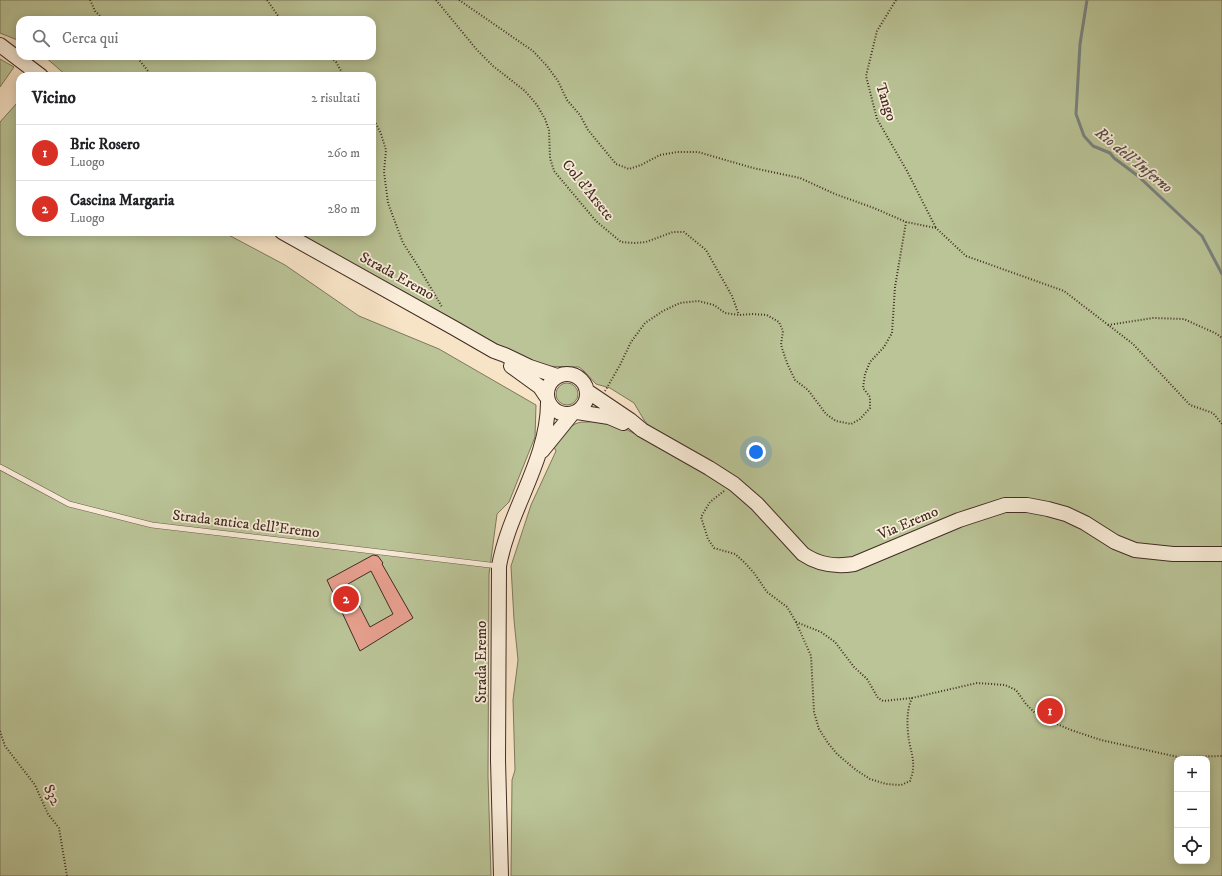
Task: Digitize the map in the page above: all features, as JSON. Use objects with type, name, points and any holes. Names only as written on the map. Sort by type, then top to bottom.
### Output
[{"type":"main road","points":[[0,45],[16,57]]},
{"type":"main road","points":[[20,60],[36,72]]},
{"type":"main road","name":"Strada Eremo","points":[[289,236],[494,351],[530,367],[557,376]]},
{"type":"main road","name":"Strada Eremo","points":[[494,351],[499,358],[540,387],[547,399],[548,414],[546,428],[538,456],[506,540],[500,566],[498,760],[501,876]]},
{"type":"main road","points":[[570,374],[576,376],[581,380],[587,391],[585,404],[575,413],[561,414],[551,407],[547,399],[548,385],[557,376],[570,374]]},
{"type":"main road","name":"Via Eremo","points":[[587,391],[630,420],[642,430]]},
{"type":"main road","name":"Strada Eremo","points":[[538,456],[575,413]]},
{"type":"main road","name":"Via Eremo","points":[[575,413],[609,416],[642,430],[709,468],[734,484],[757,504],[803,554],[812,560],[824,564],[842,566],[854,564],[959,520],[1005,505],[1028,505],[1066,514],[1085,523],[1115,542],[1135,550],[1173,554],[1222,554]]},
{"type":"lane","name":"Strada antica dell'Eremo","points":[[0,467],[69,504],[152,525],[500,566]]},
{"type":"path","points":[[90,0],[95,11],[100,16]]},
{"type":"path","points":[[267,0],[278,16]]},
{"type":"path","name":"Col d'Arsete","points":[[436,0],[477,50],[493,66],[525,91],[537,105],[549,130],[550,158],[554,170],[596,221],[621,242],[634,244],[646,242],[673,232],[684,232],[706,250],[732,296],[739,315]]},
{"type":"path","points":[[460,0],[533,51],[548,66],[558,81],[567,100],[580,115],[588,130],[616,164],[629,169],[641,165],[660,155],[677,152],[698,152],[754,168],[800,178],[835,194],[874,208],[906,222],[936,228],[966,256],[1064,291],[1133,344],[1190,405],[1213,413],[1222,424]]},
{"type":"path","name":"Tango","points":[[896,0],[877,31],[866,76],[878,120],[907,171],[936,228]]},
{"type":"path","points":[[139,60],[149,72]]},
{"type":"path","points":[[334,60],[342,72]]},
{"type":"path","points":[[376,123],[386,150],[384,172],[388,203],[403,243],[442,307]]},
{"type":"path","points":[[605,391],[631,342],[645,323],[663,311],[680,303],[698,301],[714,305],[725,313],[739,315],[767,315],[779,322],[783,331],[781,345],[795,380],[808,390],[826,414],[836,421],[851,424],[860,419],[870,408],[870,397],[863,388],[865,374],[870,362],[884,347],[892,333],[895,287],[906,222]]},
{"type":"path","points":[[1108,325],[1153,318],[1184,319],[1217,334],[1222,338]]},
{"type":"path","points":[[734,484],[710,502],[701,517],[708,539],[714,548],[735,554],[744,562],[767,592],[787,607],[796,622],[811,656],[814,712],[819,729],[837,754],[856,770],[870,778],[886,784],[901,785],[910,781],[914,771],[913,758],[909,742],[908,706],[912,698]]},
{"type":"path","points":[[796,622],[821,632],[835,642],[854,667],[867,679],[878,698],[883,701],[912,698],[977,683],[1005,685],[1016,690],[1026,704],[1038,716],[1071,730],[1101,740],[1178,756],[1222,756]]},
{"type":"path","name":"S32","points":[[0,730],[5,746],[36,786],[48,814],[59,828],[67,876]]},
{"type":"green space","points":[[0,0],[1222,0],[1222,876],[511,876],[512,780],[515,770],[513,700],[518,660],[511,566],[531,505],[556,451],[553,445],[566,431],[580,422],[605,423],[623,428],[656,445],[652,430],[634,403],[610,388],[596,384],[579,367],[539,366],[508,351],[301,236],[376,236],[376,72],[62,72],[49,60],[376,60],[376,16],[16,16],[16,39],[0,33]]},
{"type":"green space","points":[[0,59],[14,67],[0,87]]},
{"type":"green space","points":[[16,104],[16,236],[231,236],[285,265],[359,316],[439,349],[536,405],[535,437],[509,502],[497,514],[489,574],[488,777],[491,876],[0,876],[0,122]]},
{"type":"green space","points":[[567,383],[575,386],[578,394],[575,402],[567,405],[559,402],[556,394],[559,386]]},
{"type":"building","points":[[373,555],[378,556],[413,618],[360,651],[327,580]],"holes":[[[371,571],[393,614],[370,627],[348,584]]]},
{"type":"waterway","name":"Rio dell'Inferno","points":[[1087,0],[1080,44],[1076,114],[1084,136],[1093,146],[1110,153],[1114,158],[1138,176],[1202,236],[1222,274]]},
{"type":"place","name":"Cascina Margaria","points":[[346,599]]},
{"type":"place","name":"Bric Rosero","points":[[1050,711]]}]
